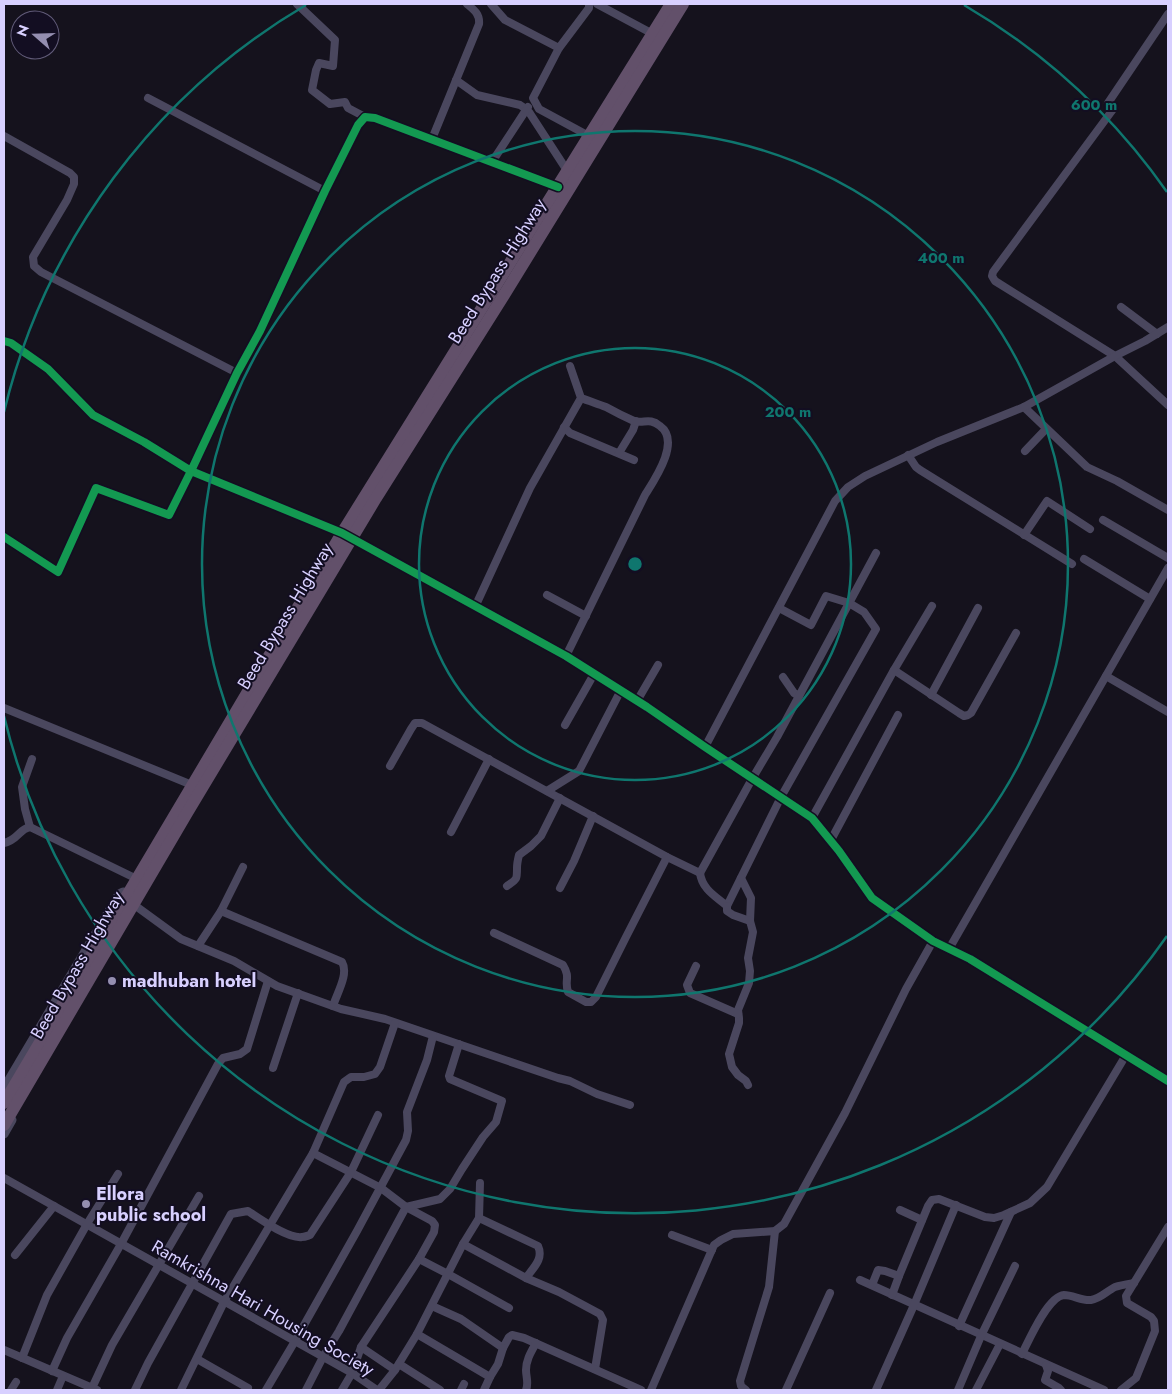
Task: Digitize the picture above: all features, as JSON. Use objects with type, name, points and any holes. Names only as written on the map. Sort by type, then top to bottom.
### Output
[{"type":"highway","name":"Beed Bypass Highway","points":[[143,878],[347,536],[671,4]]},
{"type":"highway","name":"Beed Bypass Highway","points":[[4,1125],[133,902],[143,878],[192,785],[347,536],[376,498],[504,295],[683,4]]},
{"type":"highway","name":"Beed Bypass Highway","points":[[4,1103],[133,902]]},
{"type":"street","points":[[297,4],[335,40],[333,66],[319,63],[312,90],[330,104],[345,102],[348,108],[365,117],[375,118],[558,187]]},
{"type":"street","points":[[432,139],[478,24],[477,13],[467,4]]},
{"type":"street","points":[[491,4],[505,20],[559,48]]},
{"type":"street","points":[[492,162],[533,98],[559,48],[589,4]]},
{"type":"street","points":[[596,4],[653,34]]},
{"type":"street","points":[[1168,14],[1108,103],[1114,108],[993,272],[992,276],[995,281],[1115,356],[1168,405]]},
{"type":"street","points":[[456,80],[477,95],[520,105],[526,109],[568,172]]},
{"type":"street","points":[[148,98],[325,191]]},
{"type":"street","points":[[533,98],[539,109],[590,136]]},
{"type":"street","points":[[4,537],[58,572],[96,488],[169,515],[237,373],[260,331],[325,191],[358,125],[365,117]]},
{"type":"street","points":[[4,136],[74,177],[74,184],[67,200],[33,257],[34,266],[41,272],[237,373]]},
{"type":"street","points":[[1121,307],[1157,334]]},
{"type":"street","points":[[704,747],[840,495],[856,480],[908,455],[1024,407],[1168,327]]},
{"type":"street","points":[[4,341],[11,343],[48,369],[93,415],[144,442],[191,472],[347,536],[566,656],[637,700],[704,747],[812,818],[840,850],[872,898],[933,941],[970,959],[1168,1081]]},
{"type":"street","points":[[475,607],[530,488],[580,398],[570,366]]},
{"type":"street","points":[[566,656],[668,451],[668,435],[661,426],[650,420],[636,422],[580,398]]},
{"type":"street","points":[[1024,407],[1087,467],[1117,481],[1168,510]]},
{"type":"street","points":[[619,453],[636,422]]},
{"type":"street","points":[[564,428],[570,433],[634,460]]},
{"type":"street","points":[[1026,451],[1046,428]]},
{"type":"street","points":[[908,455],[920,470],[1072,564]]},
{"type":"street","points":[[1024,535],[1046,501],[1090,529]]},
{"type":"street","points":[[1103,520],[1168,558]]},
{"type":"street","points":[[727,906],[706,888],[701,880],[700,873],[752,778],[777,738],[876,553]]},
{"type":"street","points":[[1084,559],[1150,599]]},
{"type":"street","points":[[949,948],[1168,568]]},
{"type":"street","points":[[547,596],[586,616]]},
{"type":"street","points":[[750,921],[733,915],[727,911],[727,906],[781,797],[876,629],[864,612],[849,603],[826,596],[811,624],[778,608]]},
{"type":"street","points":[[812,818],[894,670],[932,606]]},
{"type":"street","points":[[931,695],[978,608]]},
{"type":"street","points":[[894,670],[959,713],[968,716],[1016,633]]},
{"type":"street","points":[[637,700],[658,666]]},
{"type":"street","points":[[565,725],[594,674]]},
{"type":"street","points":[[1106,676],[1168,712]]},
{"type":"street","points":[[783,677],[794,694],[799,696]]},
{"type":"street","points":[[547,791],[579,771],[621,690]]},
{"type":"street","points":[[4,708],[192,785]]},
{"type":"street","points":[[831,840],[898,715]]},
{"type":"street","points":[[390,766],[411,729],[415,724],[422,723],[667,857],[700,873]]},
{"type":"street","points":[[30,827],[22,787],[32,758]]},
{"type":"street","points":[[450,832],[489,759]]},
{"type":"street","points":[[507,886],[517,879],[516,868],[519,855],[541,836],[560,798]]},
{"type":"street","points":[[560,888],[593,816]]},
{"type":"street","points":[[4,843],[12,842],[26,828],[30,827],[143,878],[150,884],[149,890],[133,902],[4,1134]]},
{"type":"street","points":[[494,934],[562,965],[567,972],[568,992],[586,1002],[591,1002],[596,997],[667,857]]},
{"type":"street","points":[[198,946],[221,911],[243,867]]},
{"type":"street","points":[[741,878],[751,898],[750,921],[753,932],[748,958],[750,977],[747,991],[740,1005],[739,1023],[729,1058],[732,1067],[748,1085]]},
{"type":"street","points":[[4,1088],[119,894],[123,892],[181,939],[234,961],[277,986],[333,1006],[395,1023],[570,1081],[597,1094],[630,1105]]},
{"type":"street","points":[[221,911],[342,962],[345,967],[344,973],[333,1006]]},
{"type":"street","points":[[651,1390],[714,1246],[733,1234],[775,1231],[784,1224],[844,1113],[906,989],[933,941]]},
{"type":"street","points":[[696,966],[687,985],[690,993],[738,1014]]},
{"type":"street","points":[[52,1371],[67,1338],[121,1244],[218,1064],[223,1058],[240,1054],[247,1049],[268,981]]},
{"type":"street","points":[[273,1068],[298,993]]},
{"type":"street","points":[[182,1390],[224,1302],[313,1153],[344,1082],[351,1077],[364,1077],[376,1074],[395,1023]]},
{"type":"street","points":[[266,1390],[381,1188],[408,1136],[407,1112],[427,1060],[433,1036]]},
{"type":"street","points":[[306,1390],[406,1207],[440,1199],[450,1190],[472,1153],[496,1122],[502,1101],[450,1079],[449,1076],[459,1044]]},
{"type":"street","points":[[892,1295],[932,1200],[939,1199],[985,1217],[994,1218],[1030,1203],[1047,1187],[1126,1055]]},
{"type":"street","points":[[135,1390],[148,1363],[231,1214],[248,1211],[271,1226],[300,1238],[310,1235],[351,1172],[378,1115]]},
{"type":"street","points":[[313,1153],[381,1188],[406,1207],[432,1220],[435,1225],[434,1232],[418,1259],[361,1347],[352,1373],[342,1390]]},
{"type":"street","points":[[22,1358],[47,1295],[86,1224],[118,1174]]},
{"type":"street","name":"Ramkrishna Hari Housing Society","points":[[4,1178],[352,1373],[378,1390]]},
{"type":"street","points":[[378,1390],[397,1367],[417,1334],[479,1218],[480,1183]]},
{"type":"street","points":[[4,1350],[95,1389],[112,1345],[199,1196]]},
{"type":"street","points":[[876,1390],[914,1306],[956,1205]]},
{"type":"street","points":[[15,1255],[54,1206]]},
{"type":"street","points":[[900,1210],[922,1220]]},
{"type":"street","points":[[959,1326],[1012,1211]]},
{"type":"street","points":[[479,1218],[538,1246],[540,1258],[526,1278]]},
{"type":"street","points":[[1121,1390],[1136,1378],[1155,1331],[1154,1321],[1151,1317],[1127,1303],[1126,1296],[1168,1227]]},
{"type":"street","points":[[746,1390],[741,1386],[740,1381],[769,1287],[775,1231]]},
{"type":"street","points":[[672,1235],[712,1250]]},
{"type":"street","points":[[464,1244],[526,1278],[559,1292],[600,1314],[603,1320],[595,1369]]},
{"type":"street","points":[[418,1259],[509,1308]]},
{"type":"street","points":[[958,1390],[981,1336],[1015,1266]]},
{"type":"street","points":[[872,1285],[878,1270],[899,1276]]},
{"type":"street","points":[[860,1280],[914,1306],[1104,1390]]},
{"type":"street","points":[[1022,1354],[1039,1319],[1060,1296],[1067,1295],[1091,1300],[1102,1296],[1116,1287],[1134,1283]]},
{"type":"street","points":[[786,1390],[830,1293]]},
{"type":"street","points":[[432,1306],[461,1319],[503,1348]]},
{"type":"street","points":[[417,1334],[490,1377]]},
{"type":"street","points":[[484,1390],[498,1364],[503,1348],[512,1335],[536,1343],[640,1390]]},
{"type":"street","points":[[526,1390],[528,1386],[526,1368],[528,1358],[536,1343]]},
{"type":"street","points":[[976,1390],[1000,1344]]},
{"type":"street","points":[[361,1347],[440,1390]]},
{"type":"street","points":[[197,1359],[248,1388]]},
{"type":"street","points":[[1046,1364],[1048,1371],[1045,1380],[1061,1390]]},
{"type":"street","points":[[57,1390],[63,1376]]},
{"type":"street","points":[[11,1390],[16,1382]]},
{"type":"street","points":[[619,1390],[625,1383]]},
{"type":"cycle path","points":[[4,341],[11,343],[48,369],[93,415],[144,442],[191,471],[237,373],[260,331],[325,191],[358,125],[365,117],[375,118],[558,187]]},
{"type":"cycle path","points":[[4,537],[58,572],[96,488],[169,515],[191,471],[342,533],[566,656],[647,707],[812,818],[839,851],[872,898],[933,941],[970,959],[1168,1081]]},
{"type":"place","name":"madhuban hotel","points":[[112,981]]},
{"type":"place","name":"Ellora public school","points":[[86,1204]]}]
